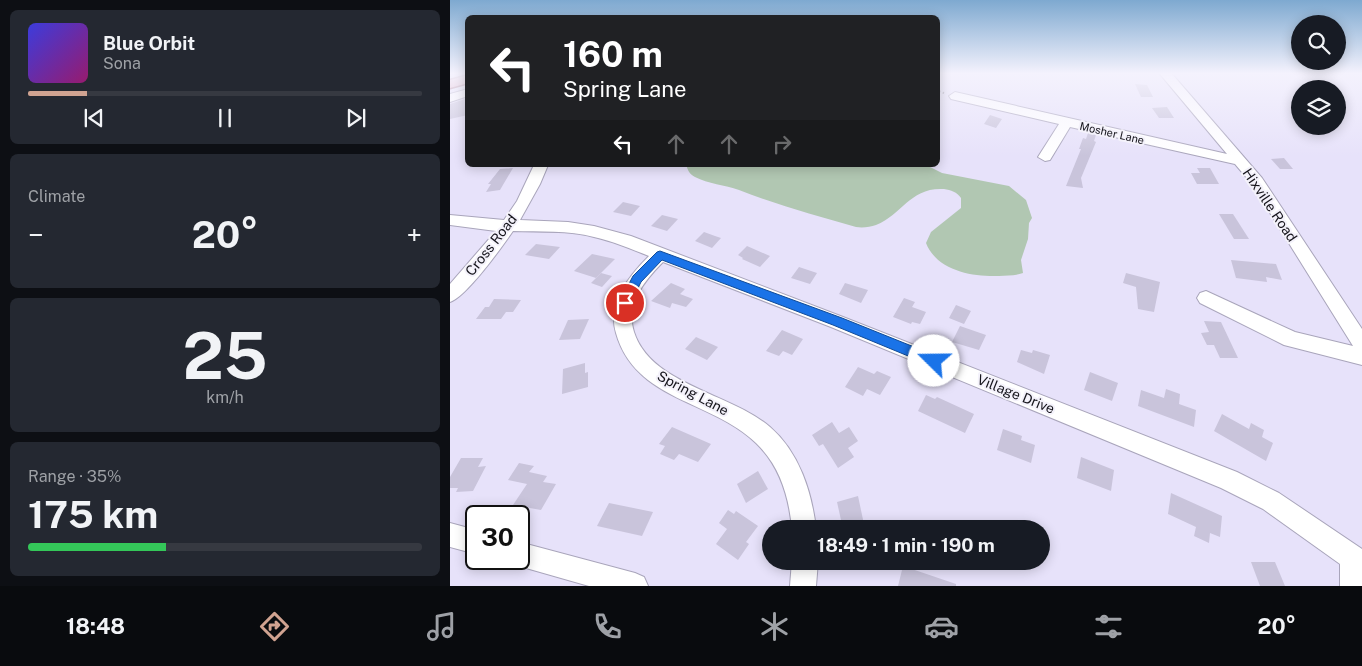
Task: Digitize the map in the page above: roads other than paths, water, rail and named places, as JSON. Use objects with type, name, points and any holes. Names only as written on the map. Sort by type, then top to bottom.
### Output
[{"type":"street","name":"Mosher Lane","points":[[978,101],[1240,160]]},
{"type":"street","name":"Hixville Road","points":[[1190,101],[1257,181],[1362,345]]},
{"type":"street","points":[[1045,157],[1066,122]]},
{"type":"street","name":"Cross Road","points":[[450,295],[509,226],[540,167]]},
{"type":"street","name":"Village Drive","points":[[450,220],[473,224],[558,226],[594,231],[625,240],[1150,446],[1236,483],[1272,501],[1357,560]]},
{"type":"street","name":"Spring Lane","points":[[660,255],[637,279],[625,303],[623,328],[631,351],[656,374],[736,415],[761,433],[784,460],[800,500],[803,520]]},
{"type":"street","points":[[1206,298],[1291,339],[1362,357]]},
{"type":"street","points":[[450,535],[465,539]]},
{"type":"street","points":[[530,557],[635,586]]},
{"type":"street","points":[[1353,586],[1357,560]]},
{"type":"street","points":[[803,586],[804,570]]}]
